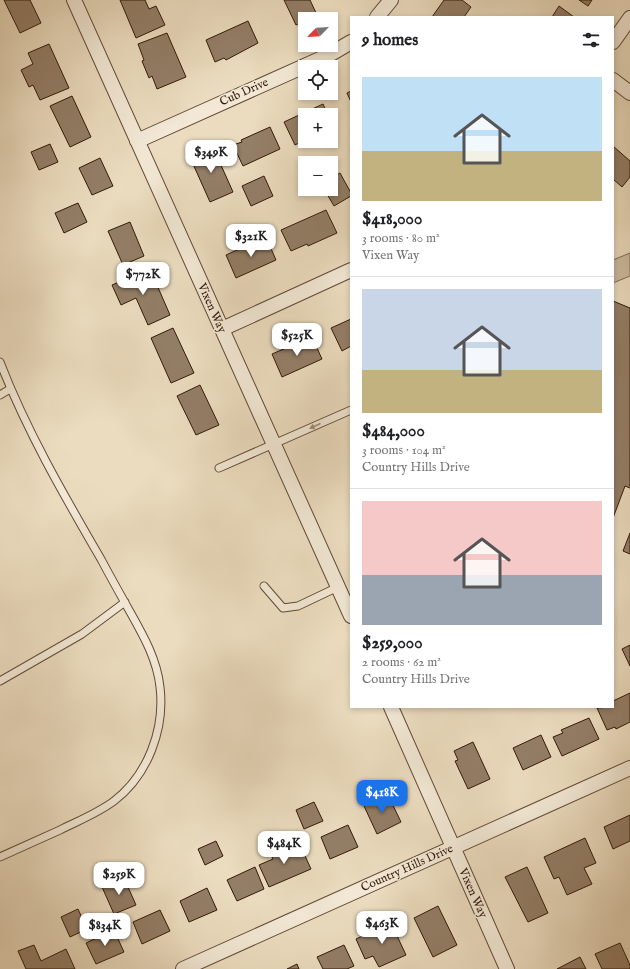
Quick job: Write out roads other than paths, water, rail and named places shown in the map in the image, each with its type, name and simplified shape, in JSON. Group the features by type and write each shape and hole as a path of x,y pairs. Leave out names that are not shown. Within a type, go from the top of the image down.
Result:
{"street":[{"name":"Vixen Way","path":"74,0 350,614"},
{"path":"614,41 630,18"},
{"name":"Cub Drive","path":"137,140 329,55 350,43"},
{"path":"614,81 630,93"},
{"path":"222,329 350,270"},
{"name":"Vixen Way","path":"391,708 507,969"},
{"name":"Country Hills Drive","path":"183,969 630,768"}],"lane":[{"path":"0,362 10,389 64,494 144,636 155,661 160,688 160,716 157,735 151,754 132,784 115,800 94,814 0,857"},
{"path":"0,395 10,389"},
{"path":"219,468 350,410"},
{"path":"264,586 283,608 298,606 338,587"},
{"path":"0,681 82,634 125,602"}]}
